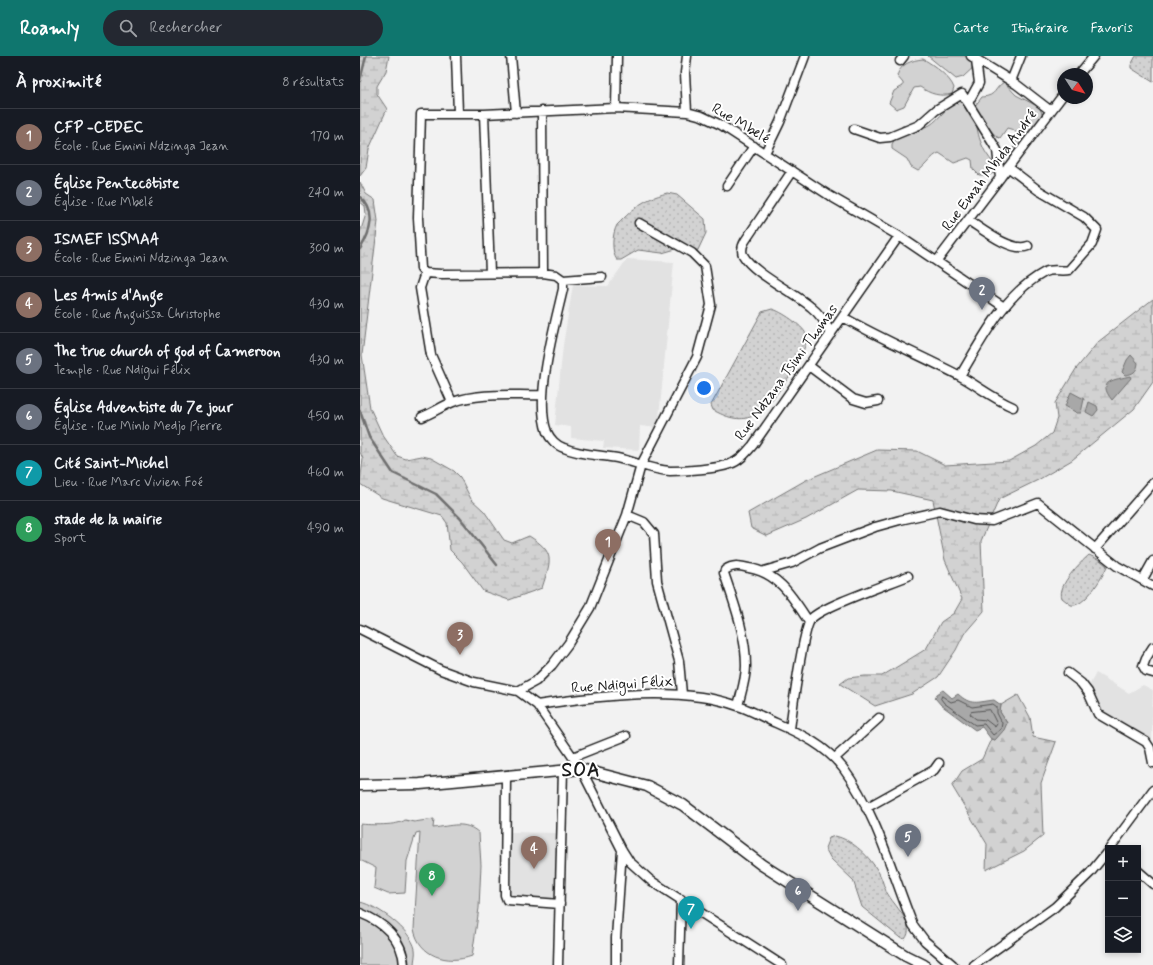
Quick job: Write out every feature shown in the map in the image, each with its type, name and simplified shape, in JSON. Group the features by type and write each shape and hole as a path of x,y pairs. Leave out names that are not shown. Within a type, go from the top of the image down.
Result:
{"street":[{"path":"456,56 458,113"},
{"path":"511,56 516,112"},
{"path":"616,108 617,56"},
{"path":"687,56 685,73 687,112"},
{"path":"765,153 780,122 805,56"},
{"path":"1011,81 1021,56"},
{"path":"1084,68 1094,56"},
{"path":"973,58 1011,81 1051,111"},
{"path":"968,104 979,83 973,58"},
{"path":"854,129 867,134 886,138 919,125 936,110 962,94 997,150 1000,178"},
{"name":"Rue Emah Mbida André","path":"937,261 1057,103"},
{"name":"Rue Mbelé","path":"425,272 421,268 420,263 418,218 421,114 484,114 616,108 687,112 711,119 842,204 899,236 1004,307"},
{"path":"542,111 543,273"},
{"path":"484,114 490,273"},
{"path":"727,186 754,146"},
{"path":"960,376 989,328 1004,307 1017,293 1046,272 1070,270 1092,244 1097,230 1084,217 1038,190 1008,167"},
{"path":"792,172 745,241 742,247 743,254 758,272 788,289 812,307 821,316 831,334"},
{"path":"968,220 1017,249 1028,246"},
{"path":"518,691 536,681 552,665 568,644 590,608 627,515 641,465 697,357 711,305 705,266 692,253 640,223"},
{"name":"Rue Ndzana Tsimi Thomas","path":"563,280 563,289 552,341 543,396 544,418 547,433 554,442 564,448 619,459 650,469 670,471 692,470 730,464 742,456 753,445 899,236"},
{"path":"452,402 431,355 420,288 425,272 543,273 556,275 563,280 602,277"},
{"path":"843,317 865,330 960,376 999,401 1013,407"},
{"path":"809,366 853,399 866,403 878,401"},
{"path":"422,417 437,411 452,402 491,396 543,396"},
{"path":"1095,549 1153,483"},
{"path":"738,706 746,667 741,625 724,573 725,570 736,565 764,571 787,565 820,548 875,527 940,511 974,520 992,520 1038,503 1117,566 1143,579 1153,586"},
{"path":"627,515 644,522 654,534 657,581 678,661 682,694"},
{"path":"1143,579 1153,561"},
{"path":"764,571 785,588 809,622"},
{"path":"790,729 795,689 809,622 816,613 908,576"},
{"path":"360,629 441,670 474,682 518,691 537,706 581,769 629,861 650,880 782,965"},
{"path":"1153,647 1143,666 1146,671 1153,673"},
{"path":"1068,673 1081,683 1088,692 1098,714 1146,742 1150,748 1153,763"},
{"name":"Rue Ndigui Félix","path":"537,706 622,696 682,694 738,706 790,729 815,743 835,758 860,794 874,825 913,925 925,941 953,965"},
{"path":"835,758 879,718"},
{"path":"573,757 626,736"},
{"path":"866,808 934,770 939,763"},
{"path":"360,785 420,784 581,769 647,786 683,805 762,865 906,956 924,965"},
{"path":"558,965 563,770"},
{"path":"506,776 506,900 560,904"},
{"path":"1113,845 1152,793"},
{"path":"616,965 616,938 622,850"},
{"path":"974,965 1055,907 1090,873 1105,855"},
{"path":"1141,874 1153,884"},
{"path":"679,965 681,899"},
{"path":"360,913 383,925 391,933 398,943 404,957 404,965"}],"shaded area":[{"path":"627,259 674,262 658,428 640,426 639,450 603,448 604,441 571,438 571,427 555,425 563,345 573,285 608,286"},
{"path":"1096,673 1129,693 1143,685 1153,690 1152,741 1100,713 1090,684"},
{"path":"510,832 558,833 557,898 511,897"}],"green space":[{"path":"360,56 389,56 386,71 377,86 377,94 387,109 369,149 366,168 360,176"},
{"path":"928,56 969,56 977,64 963,77 956,79"},
{"path":"1136,56 1153,56 1153,82 1131,68"},
{"path":"923,59 932,64 946,76 954,88 952,94 939,95 931,93 920,87 914,88 904,106 896,109 889,103 894,91 903,86 903,83 897,76 901,68 907,63"},
{"path":"1004,82 1016,95 1039,107 1042,113 1040,119 1019,148 1013,148 1019,137 1014,130 1007,128 1000,138 997,137 980,119 974,107 982,97 993,93"},
{"path":"958,100 970,110 973,115 983,148 998,172 988,175 979,175 973,169 972,160 968,158 954,163 939,153 933,156 918,171 911,167 907,159 892,149 892,144 902,126 924,127 930,125"},
{"path":"360,182 366,194 375,200 378,221 362,355 370,408 382,434 397,456 406,459 422,456 431,458 454,471 460,477 471,499 484,511 504,540 512,543 529,536 544,547 549,558 549,564 542,588 509,600 483,591 462,562 450,550 447,523 442,516 382,498 360,484 363,459 360,452 360,233 366,214 365,206 360,202"},
{"path":"667,193 677,195 705,219 706,233 698,250 691,253 676,249 662,253 638,250 621,260 617,260 615,257 613,243 617,225 629,213 645,201"},
{"path":"1153,299 1153,382 1134,409 1072,460 1038,480 999,499 981,541 984,611 964,634 956,650 938,677 912,694 875,706 840,684 848,678 882,676 926,649 941,622 954,613 962,599 945,560 933,500 892,491 858,490 806,519 767,536 751,528 748,513 806,480 877,450 917,451 945,465 1009,461 1036,446 1052,433 1057,418 1055,403 1076,369 1098,342"},
{"path":"772,309 791,319 801,327 806,334 806,342 796,366 778,392 760,412 753,416 738,419 723,415 713,410 711,405 762,312"},
{"path":"1089,555 1100,560 1107,566 1102,577 1087,597 1076,605 1071,605 1062,598 1061,593 1063,587 1070,575"},
{"path":"1018,695 1030,717 1033,737 1056,742 1041,783 1043,836 1024,851 986,870 987,844 952,786 962,771 982,759 991,739 995,740 1007,723 1000,712 1001,705"},
{"path":"434,819 433,828 463,825 474,829 479,833 481,865 479,908 472,956 463,959 444,959 436,956 428,952 417,938 414,929 420,832 416,833 407,861 405,893 388,894 374,888 376,868 360,860 360,824 384,825 405,820 414,822"},
{"path":"835,836 854,845 871,861 880,876 887,894 907,923 908,934 905,939 899,937 862,907 853,880 831,859 825,848 829,838"},
{"path":"360,902 376,908 393,920 407,934 415,949 414,965 360,965"}],"water":[{"path":"1131,355 1138,363 1137,369 1130,374 1125,375 1122,372"},
{"path":"1130,376 1131,378 1112,400 1106,388 1109,382"},
{"path":"1071,392 1084,399 1081,413 1077,413 1065,406"},
{"path":"1089,402 1097,406 1098,410 1093,416 1086,412"},
{"path":"943,690 952,698 958,694 971,702 994,700 1001,705 1000,712 1007,723 1004,730 995,740 991,739 982,727 975,730 941,705 935,698 937,694"}],"waterway":[{"path":"360,81 366,56"},
{"path":"360,197 369,209 370,215 367,236 360,249"},
{"path":"360,411 369,437 393,473 436,494 460,518 497,565"}],"place":[{"name":"Église Pentecôtiste","path":"982,310"},
{"name":"CFP -CEDEC","path":"608,562"},
{"name":"ISMEF ISSMAA","path":"460,655"},
{"name":"The true church of god of Cameroon","path":"908,857"},
{"name":"Les Amis d'Ange","path":"534,869"},
{"name":"stade de la mairie","path":"432,896"},
{"name":"Église Adventiste du 7e jour","path":"798,911"},
{"name":"Cité Saint-Michel","path":"691,929"}],"district":[{"name":"SOA","path":"581,769"}]}
